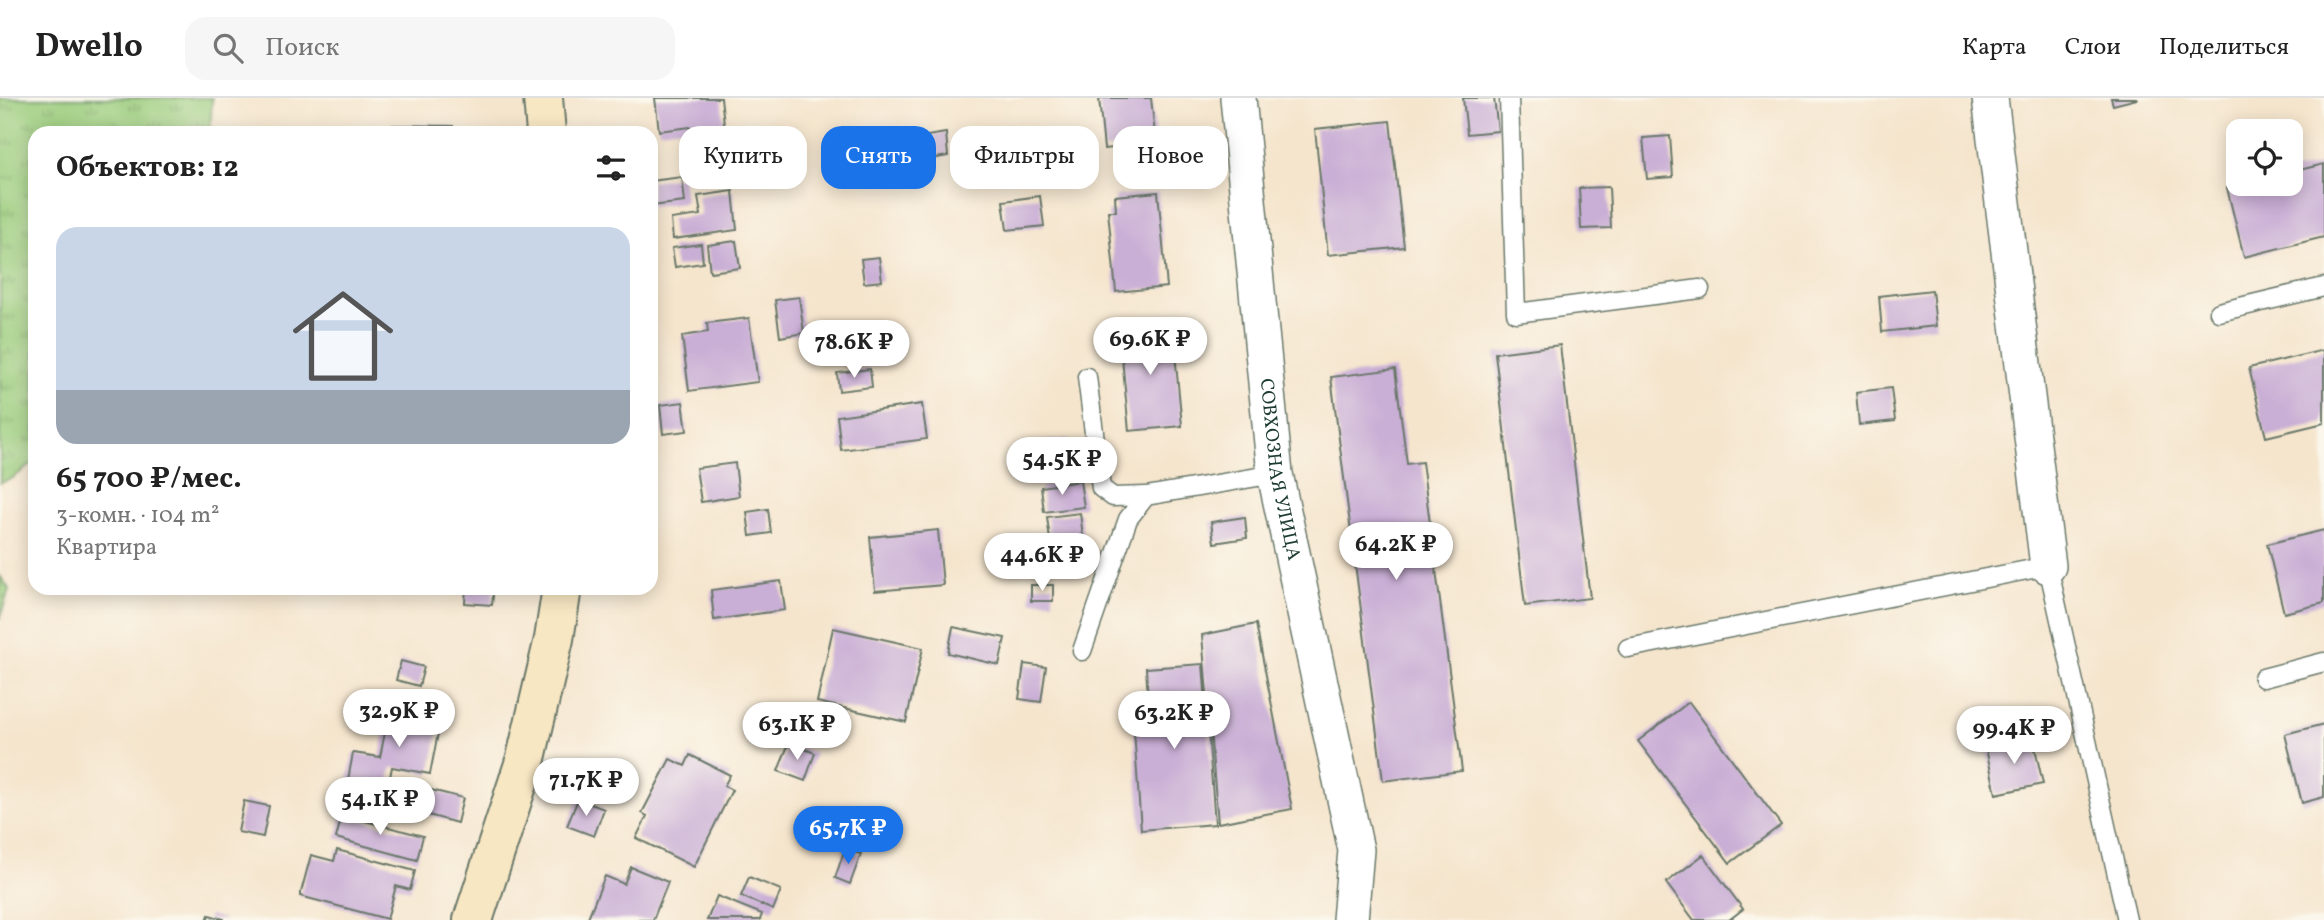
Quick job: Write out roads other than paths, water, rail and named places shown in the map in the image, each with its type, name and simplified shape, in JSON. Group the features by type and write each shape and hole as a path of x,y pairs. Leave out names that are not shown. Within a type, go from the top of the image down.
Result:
{"street":[{"path":"543,98 545,126"},
{"name":"СОВХОЗНАЯ УЛИЦА","path":"1238,98 1275,474 1356,850 1350,920"},
{"path":"1990,98 2048,566"},
{"path":"472,920 526,758 554,639 561,595"}],"lane":[{"path":"1509,98 1516,313 1700,289"},
{"path":"2219,312 2324,287"},
{"path":"1087,377 1101,488 1113,497 1146,496 1275,474"},
{"path":"1082,651 1128,519 1146,496"},
{"path":"1628,648 2048,566 2127,920"},
{"path":"2263,678 2324,662"}]}
